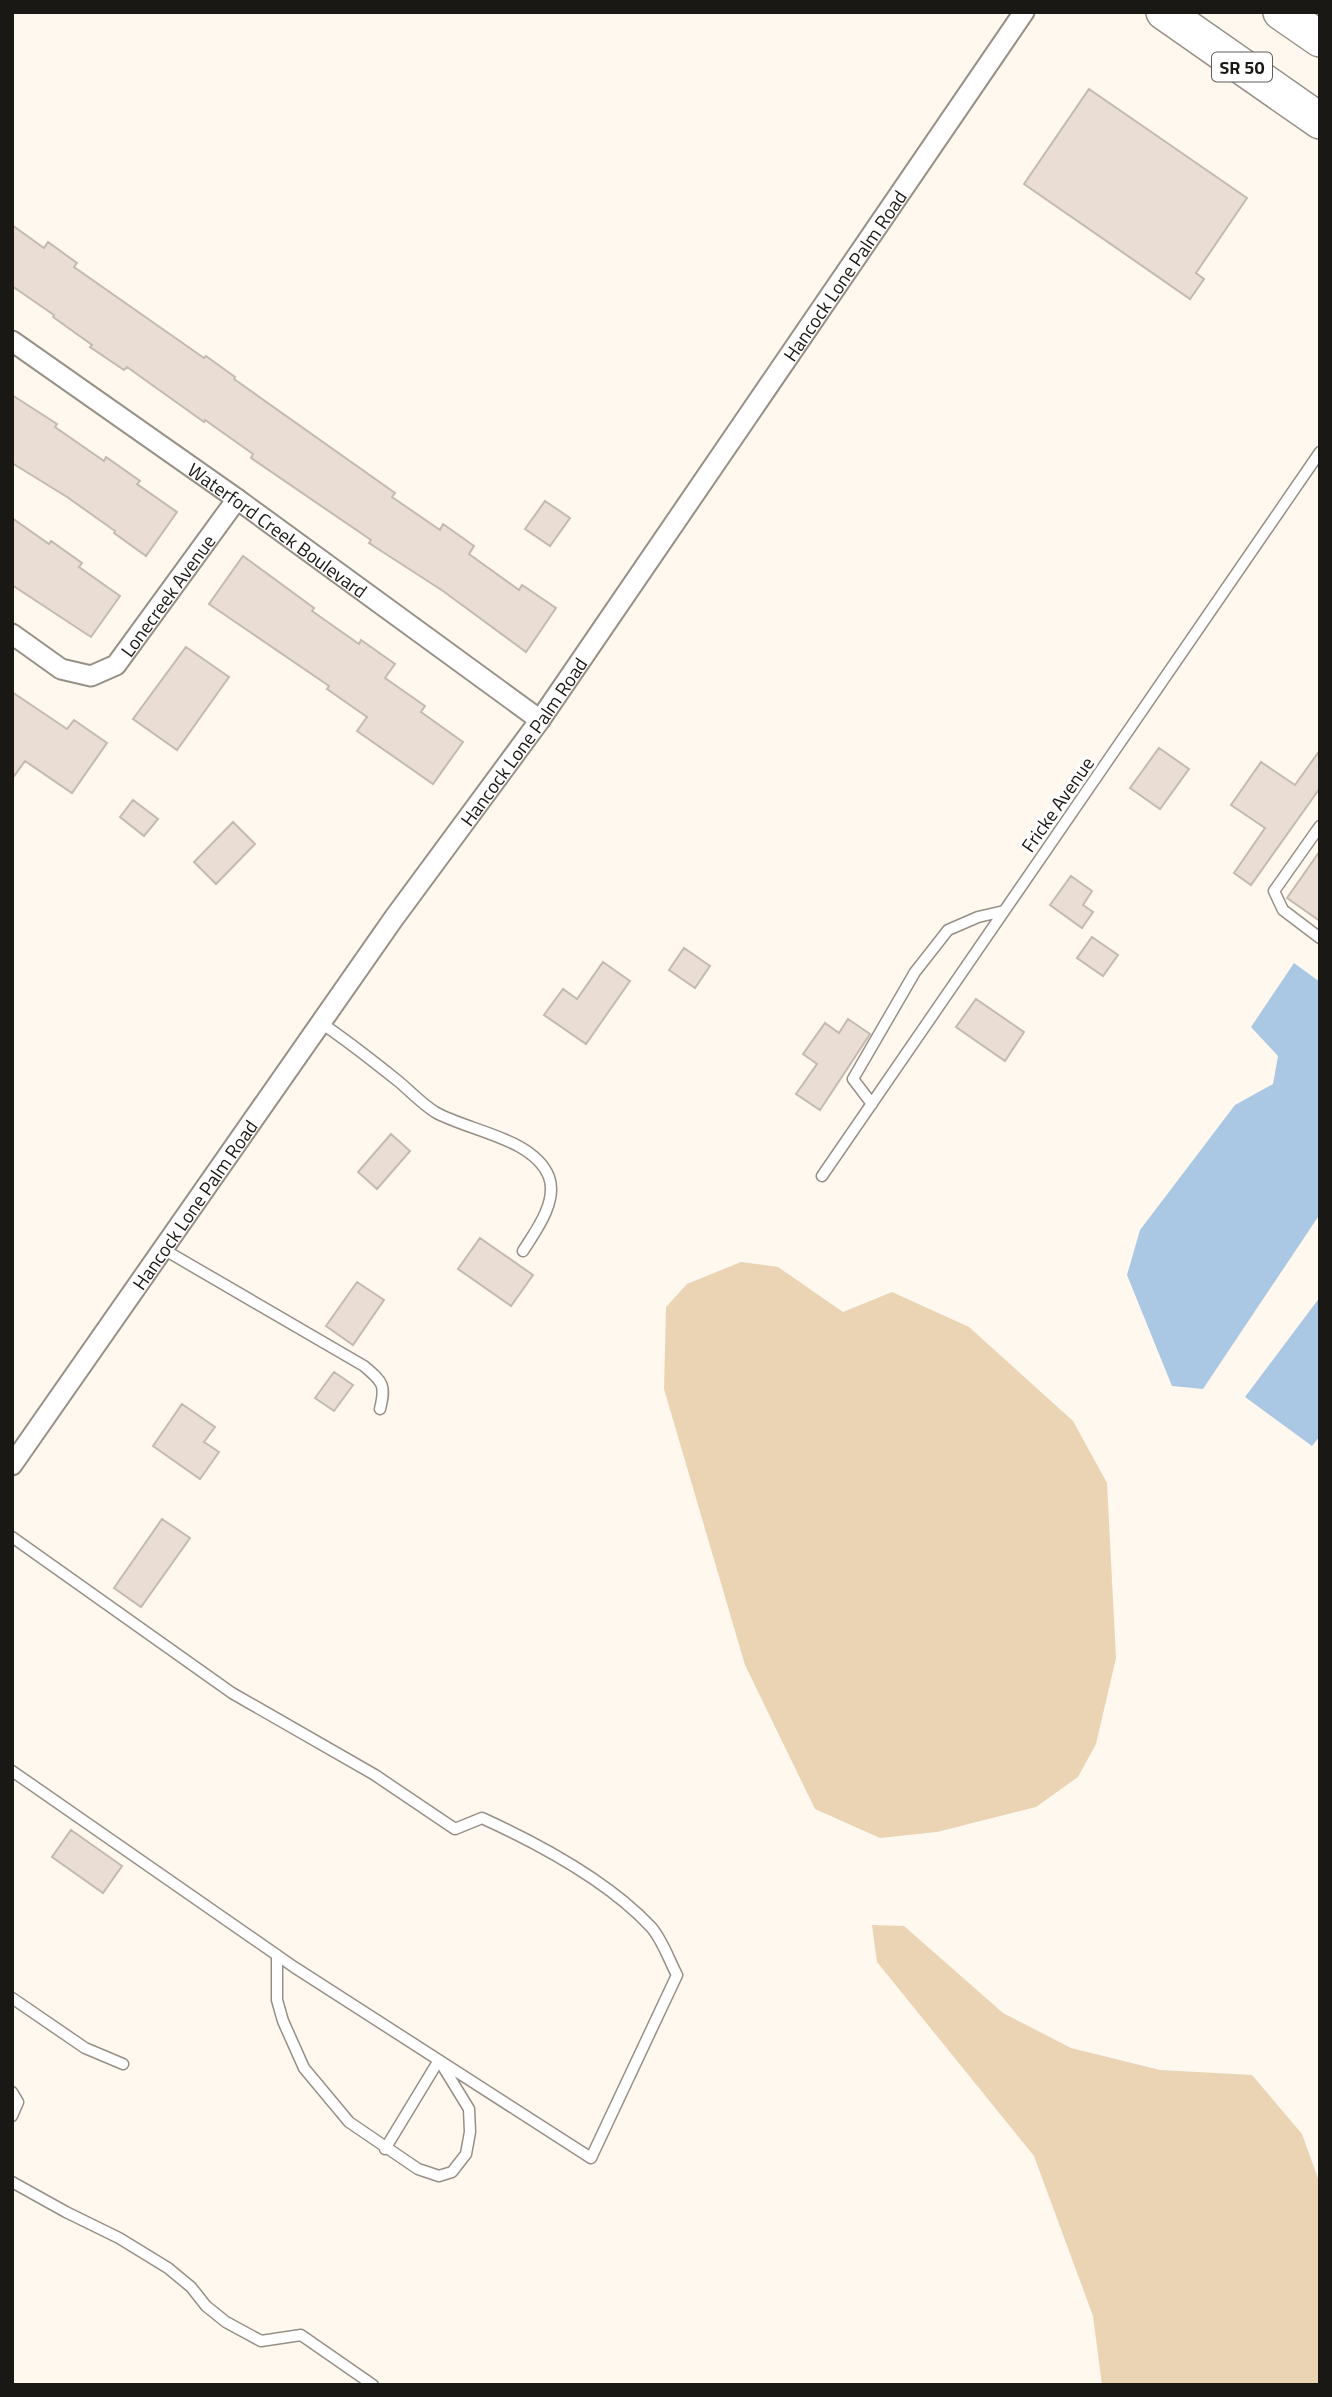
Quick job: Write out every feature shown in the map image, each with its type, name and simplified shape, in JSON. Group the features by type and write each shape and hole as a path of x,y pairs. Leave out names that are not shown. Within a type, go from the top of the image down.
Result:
{"highway":[{"name":"SR 50","path":"1164,12 1320,121"},
{"path":"1281,12 1320,39"}],"street":[{"name":"Hancock Lone Palm Road","path":"12,1465 394,918 540,720 1024,12"},
{"name":"Waterford Creek Boulevard","path":"12,341 237,499 540,720"},
{"name":"Lonecreek Avenue","path":"12,634 61,669 91,676 116,665 237,499"}],"lane":[{"name":"Fricke Avenue","path":"822,1176 1320,452"},
{"path":"1320,826 1274,891 1283,909 1320,937"},
{"path":"872,1104 853,1079 915,972 948,930 978,917 1004,911"},
{"path":"321,1023 355,1046 435,1112 501,1138 534,1156 550,1178 550,1199 542,1222 523,1251"},
{"path":"163,1249 364,1366 379,1378 384,1391 380,1409"},
{"path":"12,1537 232,1693 375,1775 455,1829 482,1818 528,1839 600,1884 653,1929 677,1975 591,2158 278,1955 12,1771"},
{"path":"278,1955 277,2000 283,2021 304,2068 349,2122 418,2169 439,2176 452,2172 466,2154 470,2132 469,2109 439,2060"},
{"path":"12,1998 85,2048 123,2064"},
{"path":"385,2149 439,2060"},
{"path":"12,2092 18,2102 12,2116"},
{"path":"12,2182 119,2238 168,2268 226,2322 261,2341 301,2335 373,2385"}],"shaded area":[{"path":"741,1262 778,1267 843,1312 892,1292 969,1327 1073,1421 1107,1483 1116,1658 1096,1744 1078,1777 1036,1807 937,1832 880,1838 815,1809 745,1665 664,1389 666,1307 687,1284"},
{"path":"872,1925 904,1926 1003,2013 1071,2048 1160,2070 1252,2075 1302,2134 1320,2184 1320,2385 1102,2385 1093,2316 1034,2156 877,1962"}],"water":[{"path":"1294,963 1320,982 1320,1214 1203,1389 1172,1386 1127,1275 1140,1230 1235,1105 1273,1084 1278,1056 1251,1027"},
{"path":"1320,1297 1320,1436 1312,1446 1245,1397"}],"building":[{"path":"1089,89 1247,198 1196,273 1204,279 1190,299 1024,184"},
{"path":"12,225 44,248 48,242 77,263 74,267 204,358 206,356 235,377 234,379 395,493 392,497 440,530 443,524 474,546 469,554 519,590 522,585 556,608 526,652 443,591 369,543 371,540 251,458 253,454 205,420 204,422 127,367 124,370 90,347 92,345 53,317 54,315 12,286"},
{"path":"12,395 57,424 55,427 104,461 106,457 140,481 137,484 177,512 146,556 67,497 12,463"},
{"path":"545,501 570,518 550,546 525,529"},
{"path":"12,518 82,563 79,567 120,596 91,637 12,585"},
{"path":"243,556 314,608 312,611 359,644 361,640 395,664 385,678 425,706 421,712 463,742 433,784 357,731 367,717 327,689 329,686 209,604"},
{"path":"186,647 229,677 177,750 133,719"},
{"path":"12,692 67,729 74,720 107,743 72,793 25,761 12,779"},
{"path":"1159,748 1189,769 1160,809 1130,788"},
{"path":"1320,750 1320,788 1251,885 1234,873 1265,828 1231,805 1261,762 1295,785"},
{"path":"133,800 158,819 144,836 120,817"},
{"path":"233,822 255,844 216,884 194,862"},
{"path":"1320,851 1320,921 1287,898"},
{"path":"1071,876 1092,891 1083,905 1093,912 1082,928 1050,905"},
{"path":"1092,937 1118,955 1103,976 1077,958"},
{"path":"684,948 710,966 695,988 669,970"},
{"path":"603,962 630,981 586,1044 544,1015 563,989 577,999"},
{"path":"976,999 1024,1032 1005,1061 956,1027"},
{"path":"848,1019 870,1034 820,1110 796,1094 817,1064 803,1054 825,1023 839,1033"},
{"path":"391,1134 410,1151 377,1189 358,1172"},
{"path":"480,1238 533,1275 511,1306 458,1269"},
{"path":"357,1282 384,1300 353,1345 326,1326"},
{"path":"334,1372 353,1385 334,1411 315,1398"},
{"path":"182,1404 215,1427 204,1442 219,1452 200,1479 153,1446"},
{"path":"162,1519 190,1538 141,1607 114,1588"},
{"path":"71,1830 122,1866 103,1893 52,1857"}]}
